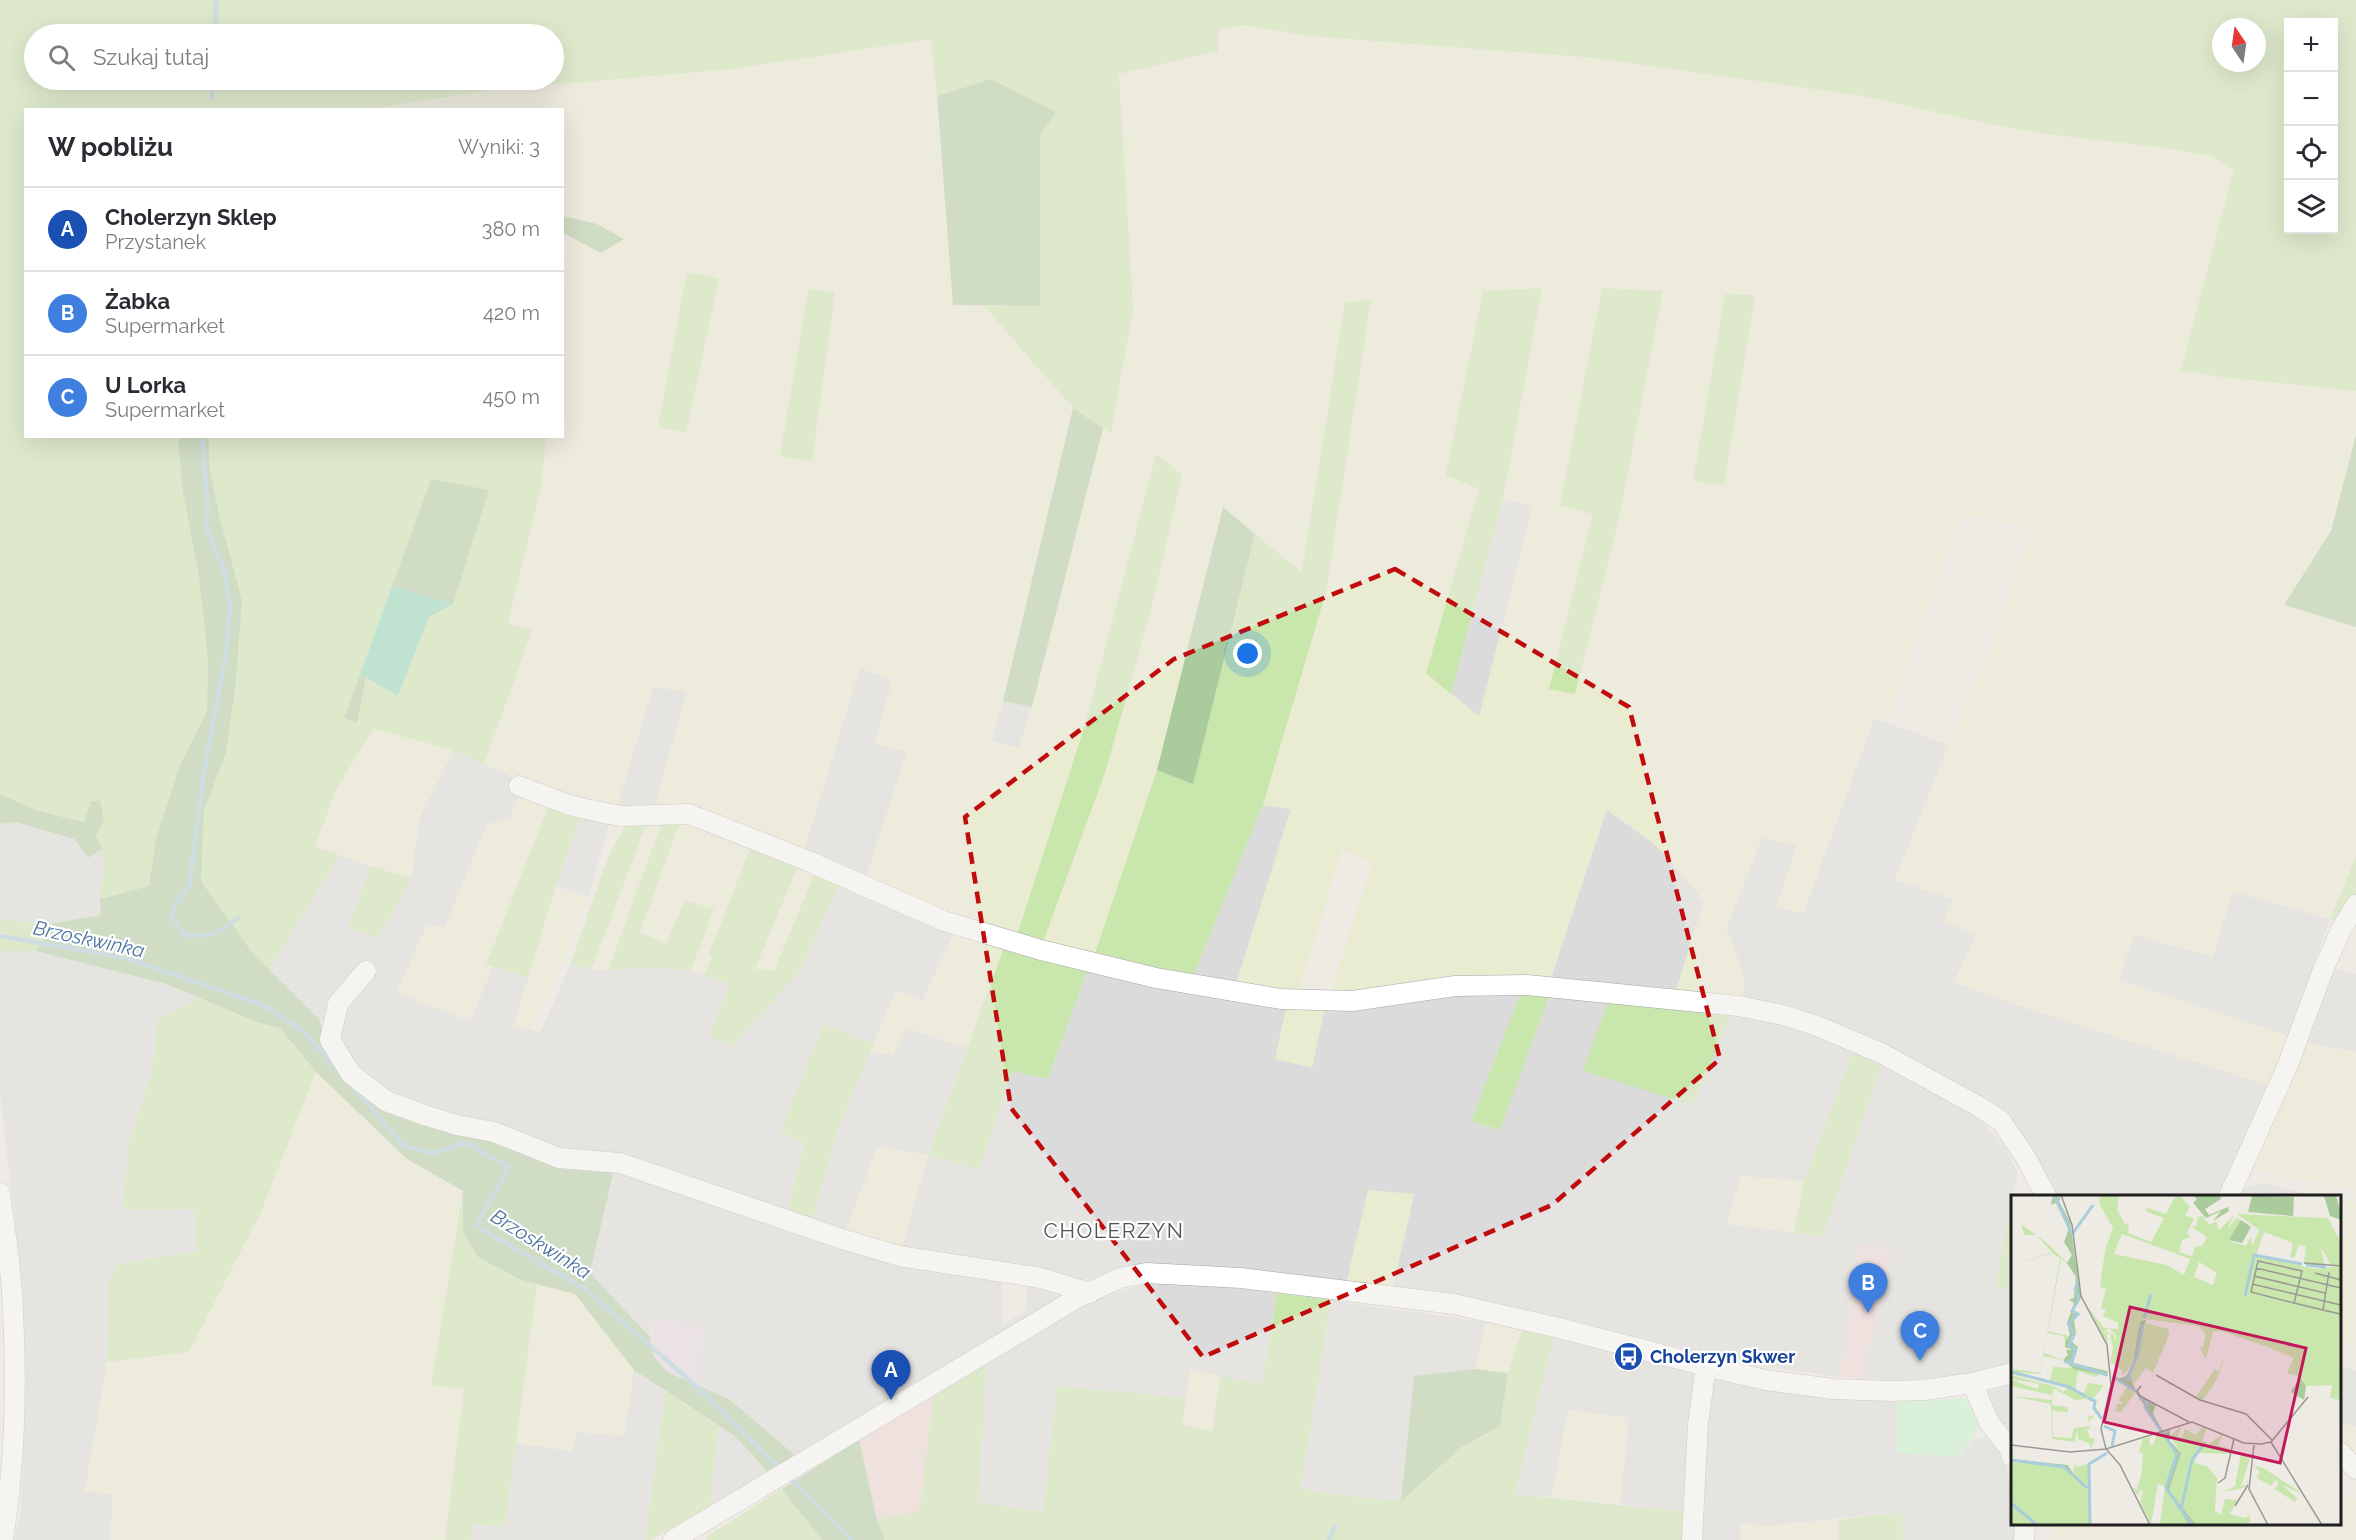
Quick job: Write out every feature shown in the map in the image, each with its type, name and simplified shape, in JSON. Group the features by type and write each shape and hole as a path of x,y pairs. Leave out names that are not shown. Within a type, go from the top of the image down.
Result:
{"street":[{"path":"519,786 569,804 616,815 689,814 798,857 944,921 1041,950 1177,982 1281,999 1352,1001 1455,986 1527,985 1739,1006 1784,1015 1881,1053 2001,1121 2026,1158 2045,1195"},
{"path":"2230,1195 2287,1067 2323,970 2342,928 2356,905"},
{"path":"366,971 338,1004 330,1040 351,1074 386,1101 457,1125 494,1132 559,1158 620,1163 839,1238 899,1256 1041,1278 1090,1293"},
{"path":"0,1193 13,1309 14,1381 11,1484 3,1540"},
{"path":"673,1540 1077,1298 1120,1278 1146,1273 1271,1281 1454,1304 1766,1380 1842,1389 1915,1390 1972,1383 2011,1373"},
{"path":"1692,1540 1698,1424 1706,1366"},
{"path":"1972,1383 1990,1424 2011,1450"},
{"path":"2341,1453 2356,1469"},
{"path":"2024,1540 2025,1525"}],"highlighted area":[{"path":"1395,569 1629,707 1720,1059 1552,1205 1203,1357 1011,1108 965,817 1174,659"}],"shaded area":[{"path":"1503,499 1532,506 1480,717 1451,694"},
{"path":"859,668 893,680 875,743 907,752 865,880 803,854"},
{"path":"653,687 688,691 654,808 617,808"},
{"path":"1003,701 1032,707 1019,748 992,741"},
{"path":"1874,718 1949,745 1895,880 1953,899 1944,922 1976,935 1954,982 2026,1008 2271,1086 2220,1195 2054,1195 1973,1097 1919,1061 1787,1010 1740,1002 1726,930 1762,836 1797,846 1776,907 1803,914"},
{"path":"454,750 524,782 510,817 487,825 444,929 470,1021 493,966 528,978 514,1025 540,1033 570,965 608,971 644,967 691,970 731,984 709,1034 732,1046 799,972 841,881 954,933 922,1001 896,991 873,1044 824,1024 781,1133 804,1141 787,1213 555,1149 395,1099 356,1071 320,1020 269,970 339,855 371,866 348,928 411,879 420,817"},
{"path":"1263,805 1291,809 1235,988 1192,979"},
{"path":"1606,809 1657,846 1705,901 1675,994 1551,978"},
{"path":"582,814 610,821 588,898 556,886"},
{"path":"16,822 74,839 88,858 99,852 104,861 100,899 101,915 54,923 0,920 0,824"},
{"path":"2232,891 2330,919 2289,1036 2119,980 2134,935"},
{"path":"0,951 36,951 166,984 199,998 157,1019 153,1067 129,1144 194,1209 197,1251 119,1264 109,1279 107,1362 85,1491 113,1494 110,1540 15,1540 21,1510 26,1381 23,1292 0,1093"},
{"path":"2330,967 2356,974 2356,1052 2308,1043"},
{"path":"1088,969 1287,1005 1312,1067 1325,1006 1522,989 1471,1121 1499,1130 1551,991 1610,997 1693,1105 1731,1015 1776,1022 1856,1049 1804,1181 1741,1176 1727,1224 1823,1235 1883,1062 1969,1105 2006,1149 2018,1173 2014,1195 2011,1195 2011,1208 1995,1287 2011,1288 2011,1363 1978,1373 1898,1381 1862,1379 1892,1253 1860,1242 1840,1377 1752,1365 1550,1315 1444,1292 1393,1286 1414,1195 1346,1284 1164,1265 1136,1265 1095,1278 1073,1281 848,1236 812,1222 836,1135 870,1051 893,1056 907,1028 967,1048 928,1155 1012,1070 1048,1079"},
{"path":"614,1170 1002,1280 1002,1325 1026,1311 1027,1282 1055,1286 1061,1297 796,1456 729,1399 695,1385 704,1328 651,1318 651,1338 590,1273"},
{"path":"2263,1183 2306,1193 2305,1195 2238,1195 2243,1188"},
{"path":"1860,1242 1892,1253 1862,1379 1840,1377"},
{"path":"1190,1283 1277,1293 1262,1384 1043,1513 978,1504 987,1362 1090,1301 1140,1285"},
{"path":"1331,1300 1486,1322 1475,1369 1414,1376 1401,1501 1301,1489"},
{"path":"651,1318 704,1328 695,1385 667,1372 653,1355"},
{"path":"1554,1337 1695,1373 1697,1377 1685,1512 1620,1504 1629,1418 1568,1410 1552,1497 1515,1494"},
{"path":"2341,1366 2356,1371 2356,1427 2341,1423"},
{"path":"634,1370 665,1391 645,1540 471,1540 473,1524 505,1527 516,1443 572,1451 576,1432 624,1436"},
{"path":"1710,1378 1801,1393 1897,1402 1897,1453 1960,1457 1973,1438 1994,1440 2005,1458 2011,1490 2011,1525 2015,1525 2014,1540 1903,1540 1902,1512 1767,1526 1741,1523 1740,1540 1696,1540"},
{"path":"2011,1385 2011,1442 1994,1422 1986,1391"},
{"path":"933,1397 920,1510 877,1520 859,1440"},
{"path":"719,1426 736,1437 768,1472 710,1506"}],"green space":[{"path":"0,0 2356,0 2356,391 2221,377 2181,370 2234,169 2211,156 2166,148 2046,134 1862,96 1595,58 1309,36 1245,25 1218,29 1218,51 1119,74 1133,309 1111,433 1073,408 984,306 1040,306 1040,135 991,79 937,96 931,39 733,69 564,84 564,24 24,24 24,90 494,90 376,108 24,108 24,438 178,438 182,487 199,577 208,660 207,711 180,765 156,839 149,887 100,899 104,861 99,852 102,849 96,836 84,822 38,811 0,794"},
{"path":"1245,25 1309,36 1595,58 1862,96 2046,134 2166,148 2211,156 2234,169 2182,370 2221,377 2356,391 2356,435 2331,531 2284,605 2356,627 2356,857 2330,919 2233,891 2213,957 2134,935 2119,980 2289,1036 2271,1086 2026,1008 1954,982 1976,935 1943,922 1953,899 1895,880 1967,698 1982,670 2032,529 1962,515 1887,723 1874,719 1803,914 1776,907 1797,846 1762,837 1726,930 1731,938 1746,984 1740,1002 1675,994 1704,901 1657,846 1607,809 1551,978 1329,997 1373,862 1342,850 1297,997 1235,988 1291,809 1263,805 1326,592 1371,300 1345,303 1302,572 1222,507 1157,770 1093,959 1043,942 1105,773 1152,606 1182,475 1156,454 1085,725 1017,935 938,912 865,880 907,752 875,744 892,680 860,668 803,854 654,808 687,691 653,687 617,808 558,796 484,764 532,631 508,623 541,487 546,438 564,438 564,286 571,238 601,253 597,224 564,216 564,108 382,108 483,91 564,90 564,84 733,69 932,39 953,305 984,306 1073,408 992,741 1018,748 1032,707 1103,428 1111,433 1133,309 1119,74 1217,51 1218,29","holes":["1541,288 1503,499 1532,506 1479,717 1426,672 1479,488","1602,288 1663,291 1619,518 1575,694 1549,689 1594,513 1560,506","1724,294 1755,295 1724,486 1693,481"]},
{"path":"991,79 1056,112 1040,135 1040,306 953,305 937,96"},
{"path":"564,216 597,224 624,239 601,253 564,234"},
{"path":"687,272 719,278 686,433 658,427"},
{"path":"1542,288 1503,499 1451,694 1426,673 1479,489 1446,475 1483,291"},
{"path":"1602,288 1663,291 1619,518 1575,694 1549,689 1593,514 1560,506"},
{"path":"808,289 835,292 812,462 780,456"},
{"path":"1725,294 1755,295 1724,486 1693,481"},
{"path":"1371,300 1326,592 1263,805 1192,979 1093,959 1157,770 1193,783 1255,534 1302,572 1345,302"},
{"path":"1073,408 1103,428 1032,707 1003,701"},
{"path":"2356,435 2356,627 2284,605 2331,531"},
{"path":"178,438 209,438 209,465 220,518 242,601 235,690 226,753 204,811 201,881 254,955 320,1020 325,1041 350,1079 552,1166 614,1170 590,1273 651,1338 653,1355 667,1372 729,1399 796,1456 768,1472 736,1437 634,1370 575,1294 521,1280 478,1257 463,1231 463,1191 407,1159 316,1072 280,1028 259,1023 166,984 36,951 54,923 101,915 100,899 149,886 156,839 180,765 207,711 208,660 199,577 182,487"},
{"path":"209,438 546,438 541,487 508,623 532,631 484,764 454,750 374,729 336,789 315,847 339,855 269,970 254,955 201,881 204,811 226,753 235,690 220,518 209,465","holes":["431,479 429,617 398,695 366,677 357,723 344,718"]},
{"path":"1156,454 1182,475 1152,606 1105,773 1043,942 1017,935 1085,725"},
{"path":"431,479 489,490 453,604 392,586"},
{"path":"1223,507 1255,534 1193,784 1157,770"},
{"path":"392,586 453,604 429,617 398,696 360,674"},
{"path":"360,674 366,677 357,723 344,718"},
{"path":"374,728 454,750 420,817 411,879 315,847 336,789"},
{"path":"0,794 38,811 84,822 91,801 100,801 104,821 96,836 102,849 88,858 74,839 16,822 0,824"},
{"path":"520,794 549,806 486,963 493,966 470,1021 396,993 427,924 444,928 487,825 510,817"},
{"path":"549,806 582,814 556,886 528,978 486,964"},
{"path":"663,819 608,971 592,968 648,820"},
{"path":"663,819 681,819 640,932 666,944 685,900 714,909 691,970 644,967 608,971"},
{"path":"681,819 752,844 708,956 712,958 703,976 691,970 713,909 685,900 667,944 640,932"},
{"path":"628,820 648,820 592,968 570,965 608,857"},
{"path":"752,844 799,863 755,969 774,971 816,870 841,881 799,972 732,1047 709,1035 730,984 703,976 712,958 708,956"},
{"path":"2356,857 2356,899 2342,924 2330,919"},
{"path":"799,863 816,870 774,971 754,969"},
{"path":"371,866 411,879 378,938 348,928"},
{"path":"556,886 588,898 562,965 531,1029 514,1025"},
{"path":"0,920 54,923 36,951 0,951"},
{"path":"954,933 1005,945 967,1048 907,1028 893,1056 870,1051 896,991 923,1001"},
{"path":"1005,945 1088,969 1048,1079 1012,1071 980,1169 928,1155"},
{"path":"1522,989 1551,991 1500,1130 1471,1121"},
{"path":"1610,997 1725,1010 1731,1015 1693,1105 1583,1071"},
{"path":"199,998 259,1023 280,1028 316,1072 261,1212 189,1352 107,1362 109,1279 119,1264 197,1251 194,1209 122,1210 129,1144 153,1067 157,1019"},
{"path":"1287,1005 1325,1006 1312,1068 1275,1059"},
{"path":"824,1024 873,1044 836,1135 812,1222 787,1213 804,1142 780,1132"},
{"path":"2308,1043 2356,1052 2356,1191 2252,1169"},
{"path":"1856,1049 1883,1062 1823,1236 1794,1233 1804,1181 1852,1054"},
{"path":"316,1072 407,1159 463,1191 431,1385 464,1389 445,1540 110,1540 113,1495 85,1491 107,1362 189,1352 261,1212"},
{"path":"878,1146 928,1155 902,1249 848,1236 846,1228"},
{"path":"1741,1176 1804,1181 1794,1233 1727,1224"},
{"path":"1368,1190 1414,1194 1393,1286 1346,1284"},
{"path":"463,1191 463,1231 521,1280 537,1284 505,1527 473,1524 471,1540 445,1540 464,1389 431,1385"},
{"path":"2341,1200 2356,1203 2356,1344 2341,1340"},
{"path":"2011,1204 2011,1288 1995,1287"},
{"path":"537,1284 575,1294 634,1370 624,1436 576,1432 572,1451 516,1443"},
{"path":"1277,1293 1331,1300 1301,1489 1363,1498 1401,1500 1462,1447 1500,1426 1508,1373 1522,1330 1554,1337 1515,1494 1685,1512 1686,1540 885,1540 877,1520 920,1510 933,1397 987,1362 978,1503 1043,1512 1057,1386 1186,1398 1182,1425 1212,1431 1221,1376 1262,1384"},
{"path":"1486,1322 1522,1330 1508,1373 1475,1369"},
{"path":"1475,1369 1508,1373 1500,1426 1462,1447 1401,1501 1414,1376"},
{"path":"1190,1370 1221,1376 1212,1431 1182,1425"},
{"path":"665,1391 719,1426 710,1506 651,1540 645,1540"},
{"path":"1965,1398 1981,1423 1960,1457 1897,1453 1897,1402"},
{"path":"1568,1410 1629,1418 1620,1504 1552,1497"},
{"path":"2341,1423 2356,1427 2356,1458 2341,1441"},
{"path":"859,1440 877,1520 885,1540 822,1540 782,1489"},
{"path":"782,1489 822,1540 707,1540 707,1536"},
{"path":"2341,1495 2356,1499 2356,1540 2051,1540 2053,1525 2341,1525"},
{"path":"1902,1512 1903,1540 1839,1540 1838,1520"},
{"path":"1838,1520 1839,1540 1740,1540 1741,1523 1767,1526"}],"waterway":[{"path":"215,24 216,0"},
{"path":"212,90 212,97"},
{"path":"202,438 208,510 206,528 224,569 230,608 226,654 204,772 189,887 175,904 172,916 184,935 194,936 213,934 238,918"},
{"name":"Brzoskwinka","path":"0,936 125,958 263,1005 305,1033 339,1072"},
{"name":"Brzoskwinka","path":"349,1083 405,1147 435,1153 465,1143 509,1167 476,1226 585,1289 695,1385 781,1470"},
{"name":"Brzoskwinka","path":"789,1477 852,1540"},
{"path":"1329,1540 1335,1526"}],"place":[{"name":"Żabka","path":"1868,1313"},
{"name":"Cholerzyn Skwer","path":"1629,1357"},
{"name":"U Lorka","path":"1920,1361"},
{"name":"Cholerzyn Sklep","path":"891,1400"}],"district":[{"name":"CHOLERZYN","path":"1114,1231"}]}
